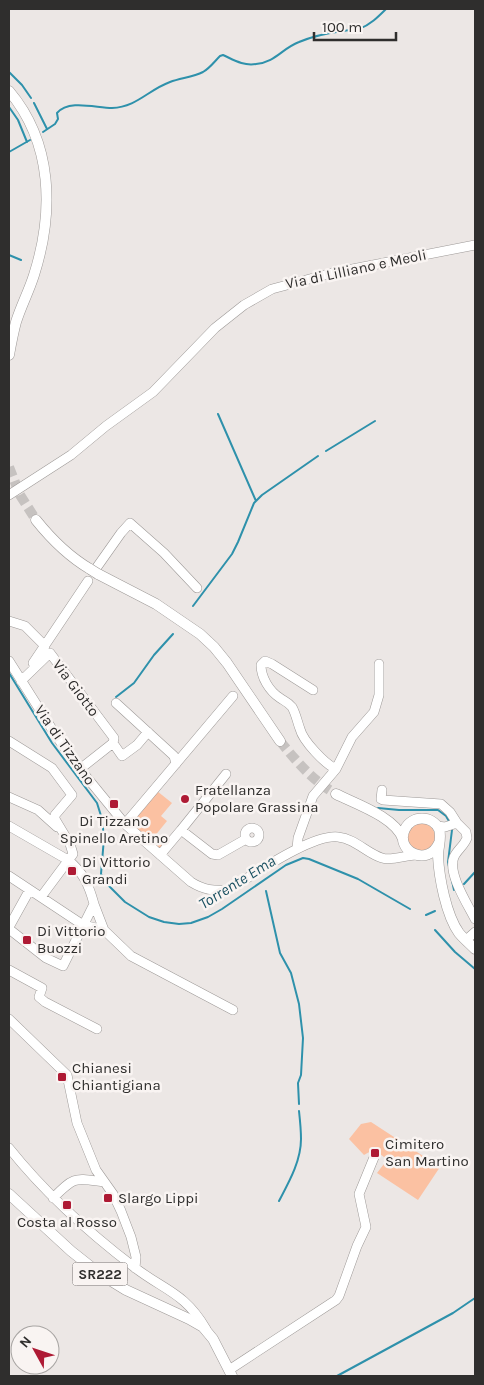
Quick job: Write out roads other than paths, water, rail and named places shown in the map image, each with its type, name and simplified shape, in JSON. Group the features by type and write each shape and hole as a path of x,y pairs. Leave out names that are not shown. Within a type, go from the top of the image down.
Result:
{"main road":[{"path":"9,91 30,121 40,146 47,195 42,238 34,275 16,323 9,355"},
{"path":"36,520 52,540 71,558 156,604 200,634 227,662 280,741"},
{"path":"336,794 376,814 393,825 410,851 433,867 459,932 475,949"},
{"path":"376,814 400,820 425,819 431,821 439,835 439,864 442,886"},
{"path":"403,840 406,827 413,820"},
{"name":"Via di Tizzano","path":"418,855 431,853 436,849 439,835"},
{"name":"SR222","path":"9,1194 71,1251 100,1274 126,1290 195,1322 207,1331 230,1373"}],"street":[{"name":"Via di Lilliano e Meoli","path":"9,494 71,455 106,426 153,392 215,328 244,305 272,289 332,272 475,245"},
{"path":"95,570 130,522 164,553 197,588"},
{"path":"23,678 88,581"},
{"path":"9,621 25,626 45,646"},
{"name":"Via Giotto","path":"23,678 50,653 114,738 113,744 122,756 137,745 148,732"},
{"name":"Via di Tizzano","path":"9,661 23,678 52,730 80,769 125,824 191,882 208,890 228,890 297,849 318,840 335,837 347,838 381,858 418,855"},
{"path":"313,690 272,664 265,661 261,665 261,673 269,687 279,697 289,703 293,709 300,731 325,763 336,769"},
{"path":"297,849 298,838 313,796 336,769 352,737 374,712 379,695 379,664"},
{"path":"125,824 177,759 233,696"},
{"path":"116,703 177,759"},
{"path":"9,741 52,768 72,794 55,815 55,819 65,834 73,854 41,897"},
{"path":"80,769 113,744"},
{"path":"160,855 226,774"},
{"path":"382,790 381,798 383,800 440,804 450,812 453,825 466,832 467,838 453,859 454,874 475,919"},
{"path":"9,797 38,810 65,834"},
{"name":"Via di Tizzano","path":"439,835 453,825"},
{"path":"9,826 76,866 85,878 104,930 131,956 233,1010"},
{"path":"181,830 212,854 218,855 246,839"},
{"path":"390,858 401,852 403,840"},
{"path":"9,876 83,925 104,930"},
{"path":"29,891 9,928 46,958 63,966 94,904"},
{"path":"466,940 475,932"},
{"path":"9,970 42,988 38,997 97,1029"},
{"path":"9,1019 67,1075 77,1123 96,1170 113,1194 131,1237 136,1257 135,1268"},
{"path":"9,1148 53,1198 135,1268 185,1301 207,1331"},
{"path":"230,1373 336,1300 339,1296 357,1246 366,1228 359,1194 375,1155"},
{"path":"53,1198 67,1184 77,1178 104,1182"}],"waterway":[{"path":"43,132 55,124 58,119 57,113 68,106 83,105 112,108 129,105 162,85 203,72 220,56 223,55 247,64 263,63 293,45 315,36 359,29 374,20 386,9"},
{"path":"9,72 22,85 31,98"},
{"path":"34,103 47,129"},
{"path":"9,107 18,120 27,142"},
{"path":"9,152 30,140"},
{"path":"9,255 21,260"},
{"path":"218,414 256,501"},
{"path":"326,451 375,421"},
{"path":"193,606 232,554 254,503 262,495 318,456"},
{"path":"116,697 134,683 154,655 173,634"},
{"name":"Torrente Ema","path":"9,673 52,743 97,803 102,819 104,838 101,874 104,881 125,902 149,917 179,924 191,923 208,917 286,865 303,858 358,879 410,909"},
{"path":"378,808 438,810 446,816 450,823"},
{"path":"452,830 448,862 454,890"},
{"path":"464,884 475,872"},
{"path":"266,891 280,953 291,973 299,1004 303,1038 301,1075 298,1083 299,1104"},
{"path":"426,915 435,911"},
{"name":"Torrente Ema","path":"435,930 455,952 475,969"},
{"path":"279,1201 294,1171 299,1155 301,1139 299,1111"},
{"path":"337,1376 453,1313 475,1298"}],"tunnel":[{"path":"9,467 20,495 36,520"},
{"path":"280,741 312,777 336,794"}],"place":[{"name":"Fratellanza Popolare Grassina","path":"185,799"},
{"name":"Di Tizzano Spinello Aretino","path":"114,804"},
{"name":"Di Vittorio Grandi","path":"72,871"},
{"name":"Di Vittorio Buozzi","path":"27,940"},
{"name":"Chianesi Chiantigiana","path":"62,1077"},
{"name":"Cimitero San Martino","path":"375,1153"},
{"name":"Slargo Lippi","path":"108,1198"},
{"name":"Costa al Rosso","path":"67,1205"}]}
